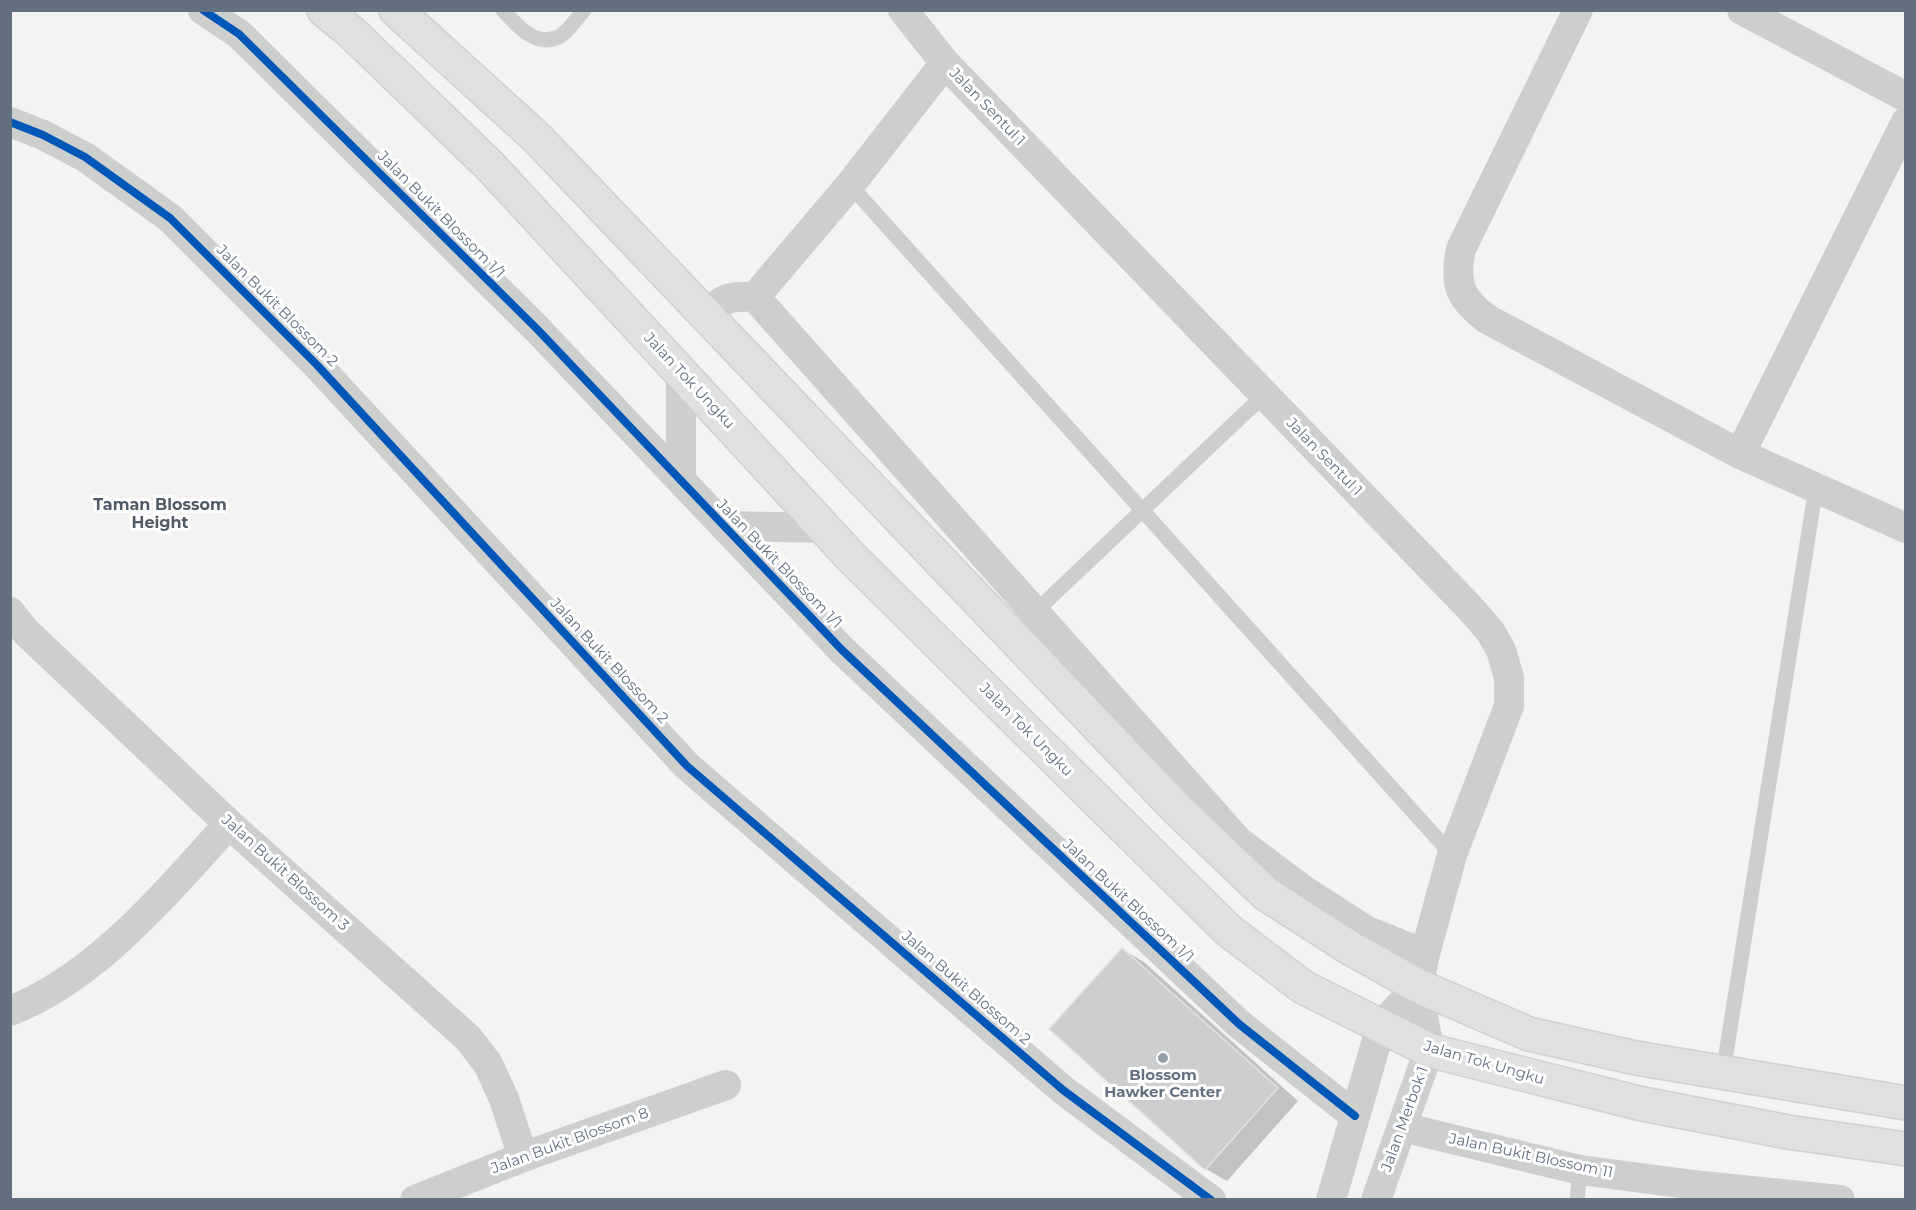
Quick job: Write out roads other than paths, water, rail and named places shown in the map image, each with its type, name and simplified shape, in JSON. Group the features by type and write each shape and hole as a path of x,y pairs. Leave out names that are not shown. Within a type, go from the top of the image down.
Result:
{"main road":[{"name":"Jalan Tok Ungku","path":"324,10 351,32 490,166 851,557 1228,930 1303,987 1429,1050 1638,1103 1788,1132 1905,1149"},
{"path":"396,10 537,138 1177,809 1266,894 1350,948 1418,986 1529,1034 1636,1058 1905,1103"}],"street":[{"name":"Jalan Bukit Blossom 1/1","path":"203,10 239,34 537,329 842,650 1239,1024 1355,1116"},
{"name":"Jalan Sentul 1","path":"903,10 945,63 1470,608 1490,631 1501,650 1509,678 1509,706 1452,855 1418,986"},
{"path":"1578,10 1461,249 1457,269 1459,289 1471,307 1487,319 1740,454 1905,528"},
{"path":"1742,10 1905,97"},
{"path":"755,297 850,185 945,63"},
{"name":"Jalan Bukit Blossom 2","path":"10,122 43,135 85,157 170,218 317,365 687,766 1063,1090 1211,1200"},
{"path":"1740,454 1905,122"},
{"path":"706,316 716,304 727,298 755,297 1238,841 1302,889 1367,932 1425,954"},
{"path":"681,372 681,480"},
{"path":"724,526 825,528"},
{"name":"Jalan Bukit Blossom 3","path":"16,632 468,1038 488,1064 504,1100 523,1157"},
{"path":"10,1011 29,1004 81,971 146,914 229,824"},
{"path":"1331,1200 1381,1026 1418,986"},
{"name":"Jalan Merbok 1","path":"1376,1200 1429,1050 1418,986"},
{"name":"Jalan Bukit Blossom 8","path":"415,1200 523,1157 726,1085"},
{"name":"Jalan Bukit Blossom 11","path":"1402,1127 1580,1170 1702,1186 1840,1200"}],"lane":[{"path":"503,10 522,29 539,40 549,40 563,34 584,10"},
{"path":"850,185 1452,855"},
{"path":"1035,612 1264,395"},
{"path":"1724,1073 1816,487"},
{"path":"1577,1200 1580,1170"}],"place":[{"name":"Blossom Hawker Center","path":"1163,1058"}],"district":[{"name":"Taman Blossom Height","path":"160,514"}]}
